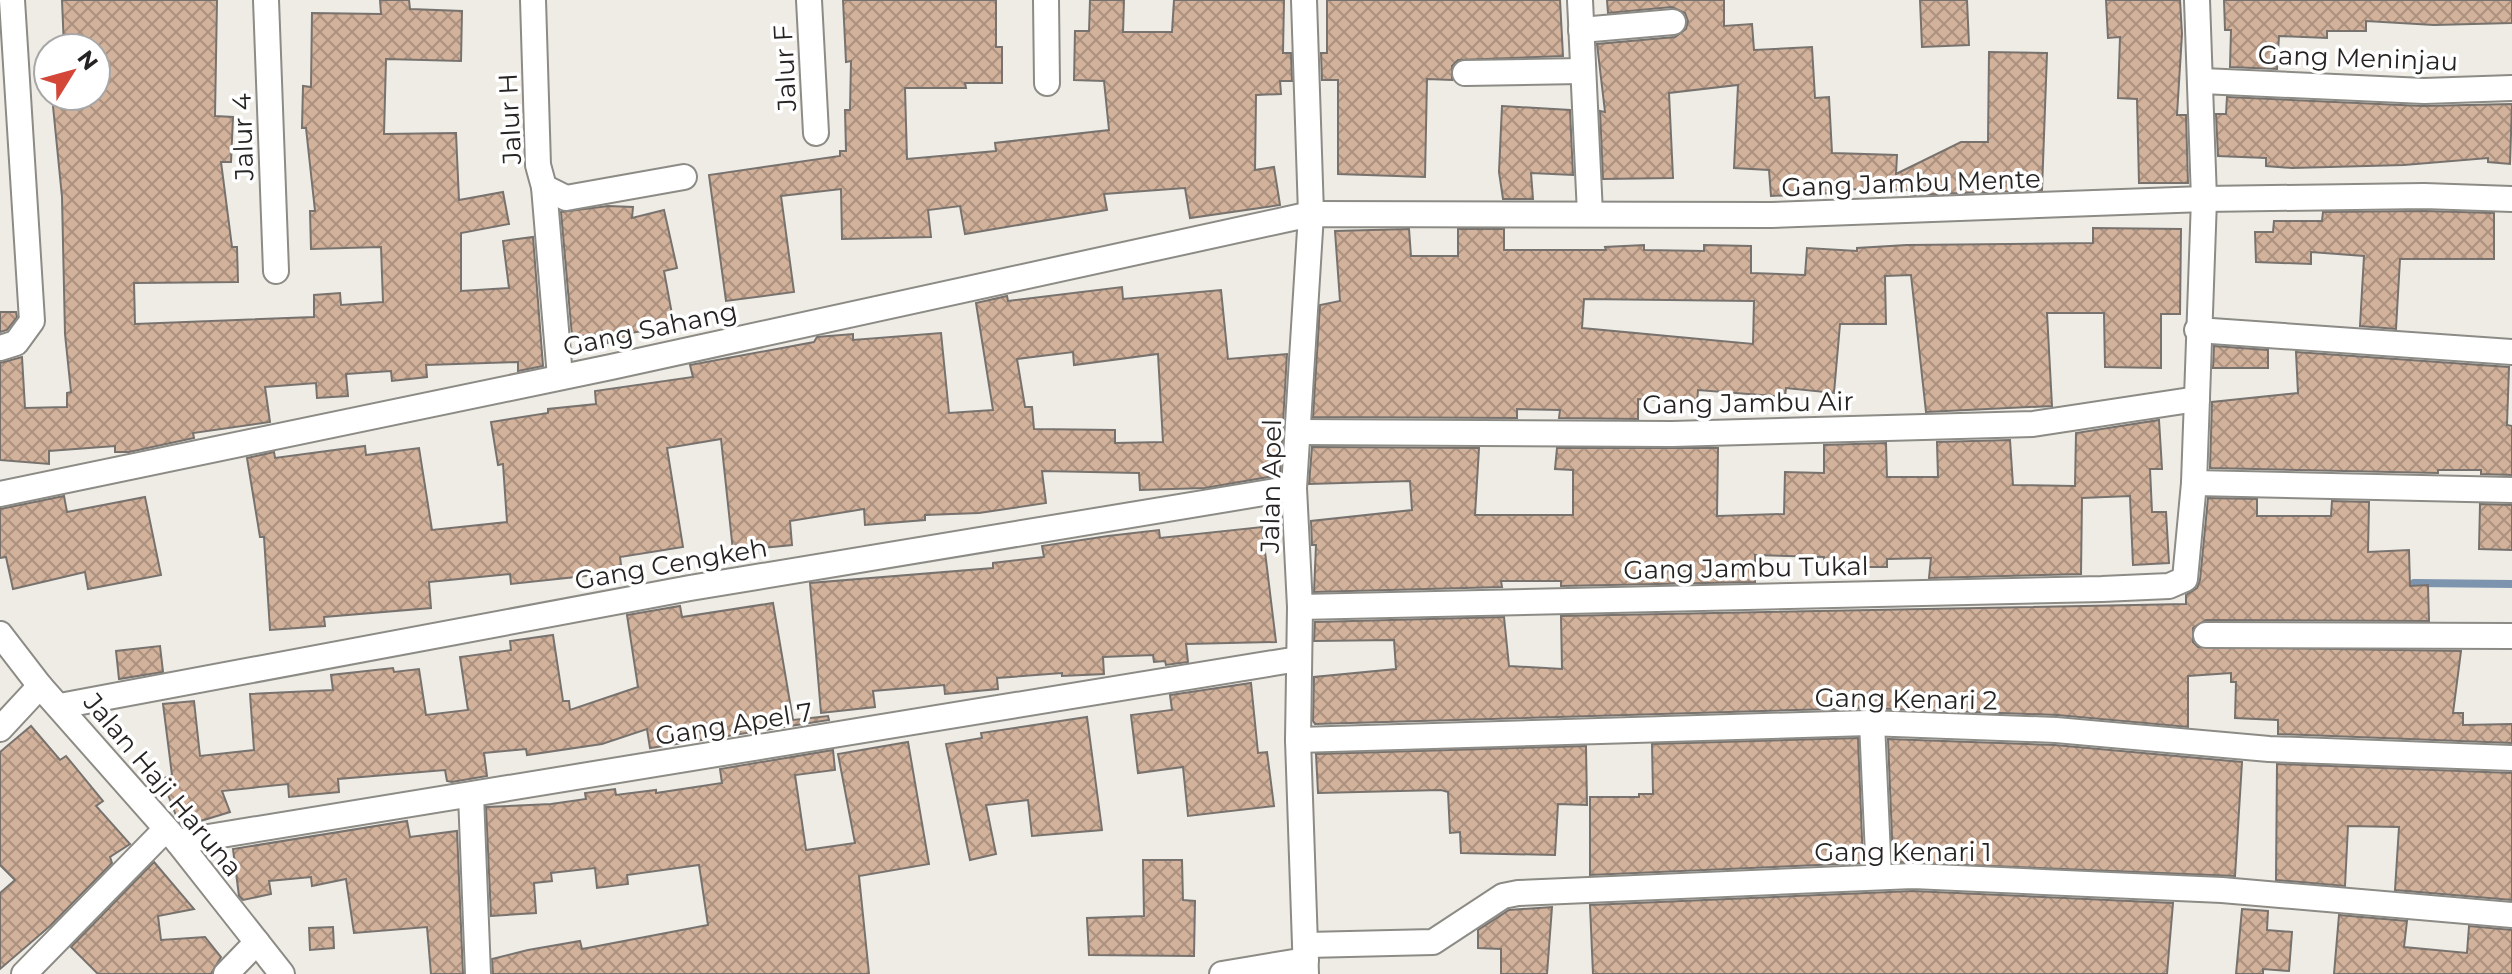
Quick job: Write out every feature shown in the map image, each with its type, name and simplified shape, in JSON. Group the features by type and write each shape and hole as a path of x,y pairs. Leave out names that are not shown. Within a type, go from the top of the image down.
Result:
{"street":[{"path":"0,348 16,343 32,321 12,0"},
{"name":"Jalur 4","path":"266,0 276,271"},
{"name":"Jalur H","path":"533,0 538,165 544,187 566,198 684,177"},
{"name":"Jalur F","path":"809,0 816,133"},
{"path":"1046,0 1047,83"},
{"name":"Jalan Apel","path":"1304,0 1311,214 1294,488 1300,607 1298,740 1306,960"},
{"path":"1580,0 1590,214"},
{"path":"2197,0 2204,199 2194,483 2512,490"},
{"path":"1581,30 1673,22"},
{"path":"1465,73 1581,71"},
{"name":"Gang Meninjau","path":"2202,81 2424,91 2512,88"},
{"path":"544,187 560,377"},
{"name":"Gang Jambu Mente","path":"1311,214 1771,215 2204,199 2424,196 2512,199"},
{"name":"Gang Sahang","path":"0,494 560,377 1311,214"},
{"path":"2197,330 2512,352"},
{"name":"Gang Jambu Air","path":"1299,432 1672,434 2033,424 2197,399"},
{"name":"Gang Jambu Tukal","path":"1300,607 2169,586 2185,579 2188,573 2194,483"},
{"name":"Gang Cengkeh","path":"60,706 690,588 1294,488"},
{"name":"Jalan Haji Haruna","path":"0,634 40,686 172,836 282,974"},
{"path":"2206,635 2512,636"},
{"name":"Gang Apel 7","path":"172,836 471,795 1298,659"},
{"path":"0,729 40,686"},
{"path":"1872,723 1879,877"},
{"name":"Gang Kenari 2","path":"1298,740 1872,723 2056,730 2269,749 2512,758"},
{"path":"471,795 478,974"},
{"path":"24,974 172,836"},
{"name":"Gang Kenari 1","path":"1306,960 1433,942 1496,900 1518,893 1879,877 1967,877 2222,890 2512,915"},
{"path":"226,974 257,942"},
{"path":"1222,974 1306,960"}],"building":[{"path":"62,0 217,0 215,116 233,117 231,162 221,162 232,247 237,247 238,282 134,283 135,324 314,317 314,295 340,293 341,305 383,302 381,247 311,249 310,211 315,211 306,128 302,128 303,86 311,87 312,13 381,14 380,0 409,0 410,9 462,11 461,61 386,59 384,134 456,133 459,200 503,192 509,224 461,233 461,291 509,288 503,241 533,237 543,366 518,371 518,362 426,365 427,377 392,381 391,371 346,374 348,396 317,398 316,383 265,387 270,422 193,433 194,438 129,452 115,452 115,446 49,451 49,464 0,460 0,363 22,357 25,408 67,407 67,393 71,392 65,334 62,197 54,112 112,112 112,32 63,32"},
{"path":"843,0 996,0 996,47 1002,47 1002,83 965,83 966,88 905,88 907,159 996,151 995,143 1109,130 1104,81 1074,80 1075,31 1089,31 1090,0 1124,0 1123,32 1172,32 1174,0 1284,0 1283,53 1291,53 1292,81 1280,81 1281,94 1256,95 1255,170 1274,167 1280,205 1190,218 1185,188 1104,194 1107,210 965,234 960,206 928,210 931,237 842,239 841,189 781,196 794,292 726,301 709,175 840,156 840,151 846,151 845,110 850,110 851,61 846,62"},
{"path":"1327,0 1560,0 1563,56 1458,60 1452,66 1452,80 1427,79 1425,177 1338,174 1338,80 1322,80 1321,53 1327,53"},
{"path":"1607,0 1724,0 1724,26 1752,24 1754,50 1812,47 1815,98 1829,97 1832,153 1897,155 1896,174 1961,142 1988,142 1989,52 2047,53 2042,190 1911,195 1909,190 1833,189 1834,193 1771,196 1769,170 1734,168 1738,85 1669,93 1673,178 1603,179 1600,111 1605,112 1597,44 1675,37 1686,29 1688,21 1685,13 1672,7 1608,13"},
{"path":"1920,0 1967,0 1969,45 1922,47"},
{"path":"2106,0 2180,0 2182,34 2177,115 2186,115 2188,183 2139,183 2137,99 2118,98 2120,37 2108,38"},
{"path":"2224,0 2512,0 2512,23 2434,25 2366,21 2366,31 2327,31 2327,38 2279,36 2277,69 2230,67 2231,30 2225,30"},
{"path":"2227,97 2423,106 2512,104 2510,164 2488,162 2488,158 2404,165 2292,168 2266,166 2266,158 2218,156 2216,114 2226,114"},
{"path":"1502,106 1570,110 1573,175 1531,173 1533,199 1503,199 1499,172"},
{"path":"608,206 633,207 632,218 664,210 677,268 664,271 674,325 631,333 631,342 608,343 608,335 572,336 561,212"},
{"path":"2323,212 2494,213 2494,259 2400,259 2396,329 2360,326 2364,256 2311,252 2311,264 2256,262 2255,232 2273,232 2274,221 2322,221"},
{"path":"2093,228 2181,229 2180,314 2161,314 2161,368 2105,367 2104,313 2047,313 2052,406 1926,412 1911,275 1885,276 1886,324 1840,324 1834,393 1786,388 1785,397 1698,390 1697,403 1638,399 1638,419 1559,418 1560,410 1517,409 1517,418 1313,417 1320,305 1340,301 1335,231 1409,229 1411,256 1458,256 1458,229 1504,229 1504,250 1606,250 1605,247 1644,245 1644,250 1704,251 1704,245 1751,246 1751,273 1805,275 1807,248 1857,251 1857,248 1907,245 2093,243","holes":["1584,299 1754,301 1753,344 1582,328"]},
{"path":"1122,287 1123,299 1221,290 1228,359 1287,354 1280,475 1205,488 1140,490 1139,473 1042,471 1046,503 979,513 925,515 925,520 865,525 864,509 790,521 792,545 733,551 721,439 667,448 683,547 620,557 622,572 511,584 510,574 429,582 431,608 324,617 325,626 270,630 264,537 260,537 247,458 274,452 275,458 365,446 366,455 419,448 432,530 507,522 503,464 498,465 491,422 548,413 548,409 596,404 595,391 693,377 690,365 814,342 817,337 853,334 853,340 941,333 949,413 993,410 976,303 1007,296 1008,301","holes":["1073,352 1074,365 1158,354 1163,442 1115,443 1115,430 1034,429 1032,407 1025,407 1017,359"]},
{"path":"0,312 16,312 17,317 7,330 0,332"},
{"path":"2214,346 2268,350 2268,368 2213,368"},
{"path":"2296,352 2509,367 2507,425 2512,426 2512,475 2481,474 2481,470 2438,470 2438,473 2210,468 2212,402 2298,393"},
{"path":"2159,420 2162,469 2150,469 2152,512 2166,512 2169,563 2133,565 2130,496 2082,498 2081,574 1929,578 1931,558 1887,559 1887,567 1824,567 1824,557 1755,555 1755,582 1561,586 1561,581 1501,581 1502,587 1314,592 1316,545 1312,545 1311,521 1412,510 1410,481 1309,484 1312,447 1479,448 1475,515 1573,515 1573,470 1555,469 1557,448 1718,448 1717,516 1784,514 1785,472 1824,473 1824,445 1886,443 1887,477 1938,477 1937,442 2010,440 2013,485 2075,486 2076,433"},
{"path":"64,496 67,512 145,497 161,575 88,589 85,572 13,589 6,557 0,558 0,509"},
{"path":"2208,498 2257,499 2257,516 2331,516 2332,501 2369,502 2368,552 2409,550 2410,586 2428,585 2429,621 2206,620 2193,628 2193,642 2198,647 2461,651 2453,713 2463,713 2463,725 2512,724 2512,743 2278,734 2278,720 2235,718 2236,682 2231,682 2231,673 2188,676 2188,727 2057,715 1868,708 1315,724 1313,721 1314,677 1396,669 1394,640 1314,641 1315,622 1504,617 1509,666 1562,669 1561,616 2186,604 2186,595 2197,588 2200,580"},
{"path":"2480,504 2512,505 2512,550 2479,549"},
{"path":"1262,527 1276,642 1186,644 1188,662 1166,665 1165,661 1154,662 1153,655 1103,657 1104,674 1062,676 1062,673 997,678 998,689 945,694 944,685 873,691 875,707 821,713 810,583 993,568 993,563 1044,557 1042,546 1108,536 1159,530 1160,538"},
{"path":"773,603 793,720 828,716 829,720 650,748 647,729 602,744 527,755 526,749 484,753 487,776 452,782 447,781 445,770 338,779 339,792 289,797 288,784 222,791 230,812 184,826 177,818 162,779 172,775 163,704 194,701 200,756 254,750 250,694 333,690 331,675 393,668 394,672 419,669 426,715 468,710 460,657 511,650 510,641 553,635 563,701 569,701 570,710 638,687 627,615 680,606 682,617"},
{"path":"160,646 163,672 119,679 116,651"},
{"path":"1251,683 1258,753 1267,752 1274,806 1188,816 1183,767 1138,773 1131,715 1172,710 1170,695"},
{"path":"1087,717 1102,830 1032,836 1028,800 986,805 996,854 970,860 946,744 982,738 981,733"},
{"path":"31,726 60,760 66,756 103,801 96,806 130,844 110,857 112,863 50,926 0,969 0,893 15,880 0,865 0,752"},
{"path":"1858,738 1863,863 1590,875 1590,797 1653,794 1652,744"},
{"path":"1888,739 2055,745 2242,762 2235,876 1893,862"},
{"path":"908,742 929,864 859,876 869,974 493,974 492,959 528,950 580,941 582,949 708,925 699,865 627,875 628,884 597,888 595,868 551,873 552,881 534,883 536,913 491,916 486,807 551,804 586,799 585,793 615,789 616,795 656,790 656,793 722,783 720,769 833,750 835,770 795,775 806,850 855,843 838,754"},
{"path":"1586,746 1587,805 1558,804 1555,855 1461,853 1460,832 1450,833 1448,792 1441,790 1318,793 1316,754"},
{"path":"2277,764 2512,773 2512,900 2395,890 2399,827 2348,826 2345,886 2276,880"},
{"path":"407,821 410,837 457,831 463,974 431,974 427,927 354,933 346,879 312,886 311,877 269,881 271,894 243,900 239,896 233,849"},
{"path":"1143,860 1182,860 1183,900 1195,901 1194,956 1089,955 1087,918 1144,916"},
{"path":"154,862 194,909 158,916 161,940 205,937 221,957 211,974 98,974 71,947"},
{"path":"1913,891 2173,903 2167,974 1593,974 1590,905"},
{"path":"1552,907 1547,974 1501,974 1501,949 1478,948 1478,930 1509,910"},
{"path":"2242,909 2268,911 2267,930 2292,932 2289,971 2263,969 2263,974 2236,974"},
{"path":"2339,915 2407,921 2404,947 2467,953 2469,926 2512,930 2512,974 2334,974"},
{"path":"333,927 334,948 310,950 309,928"}],"waterway":[{"path":"2414,583 2512,584"}]}
